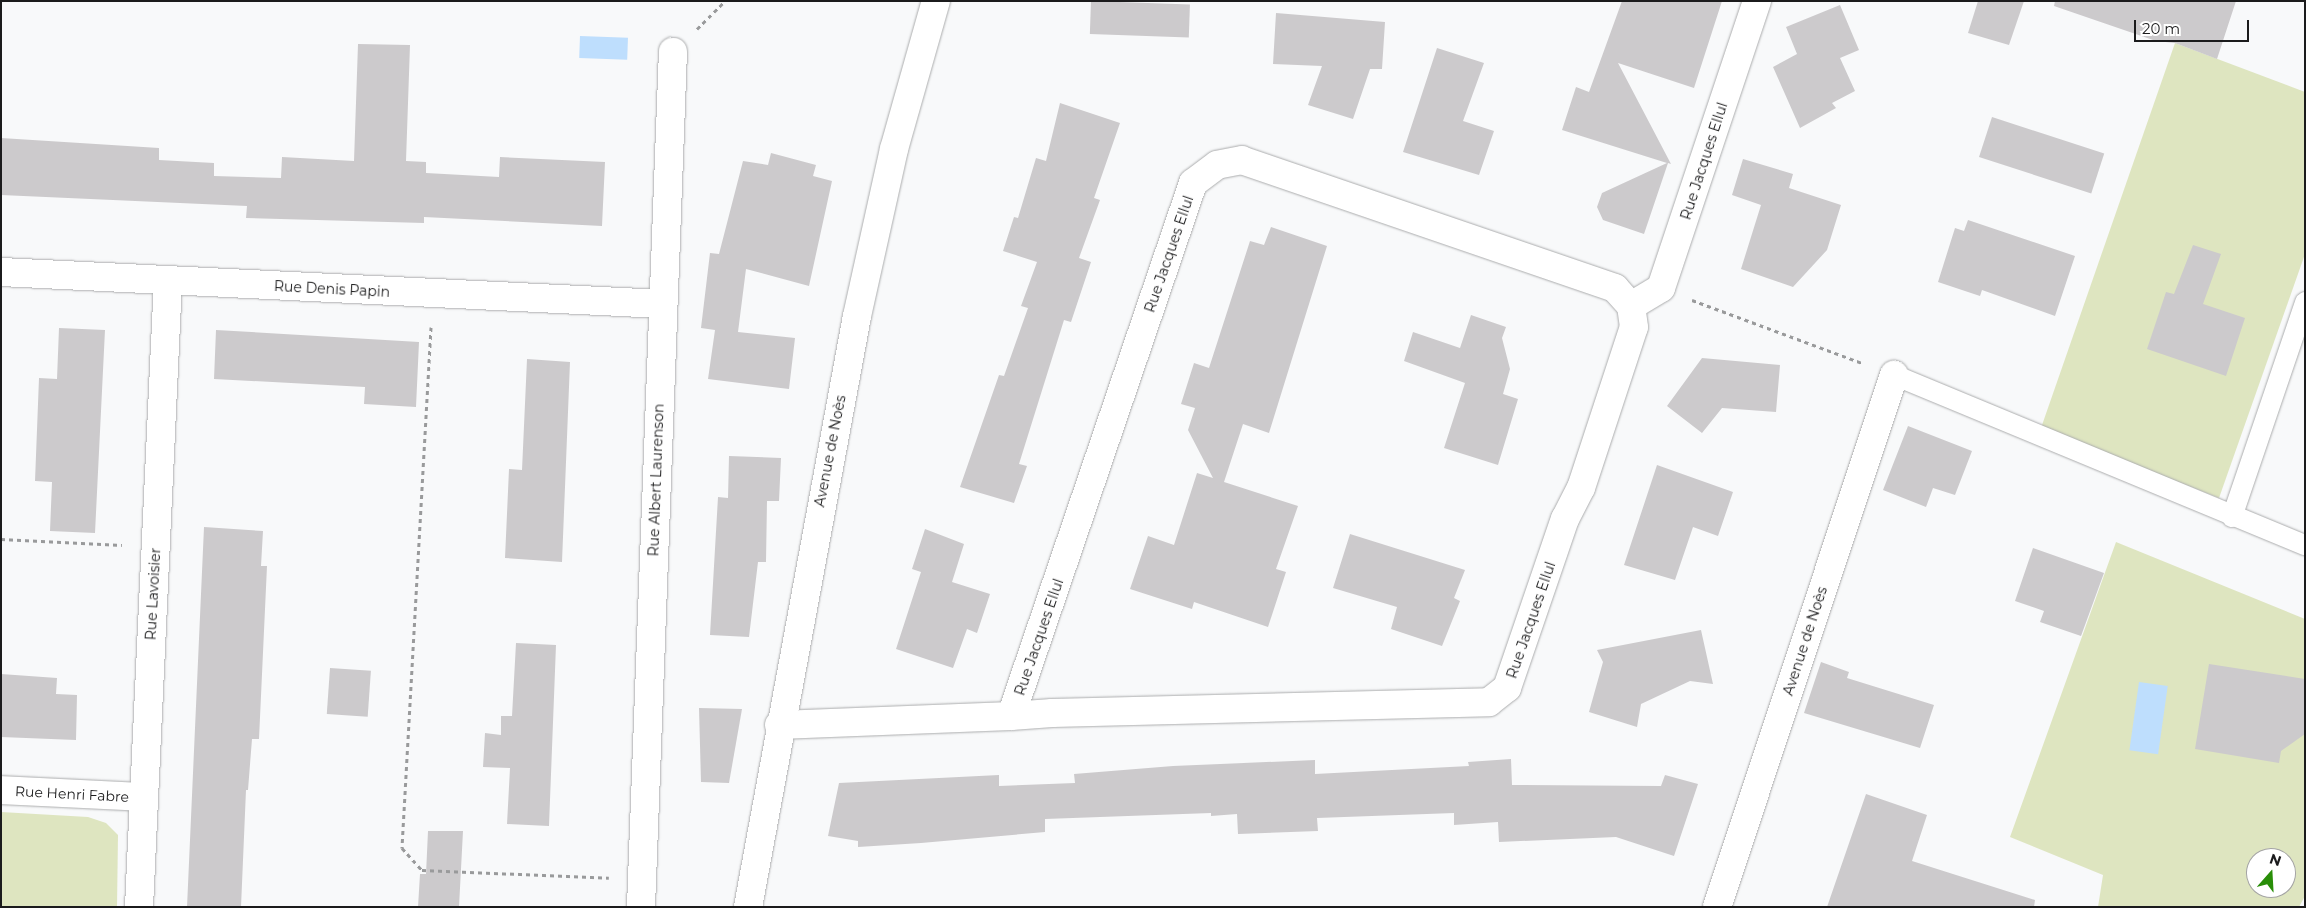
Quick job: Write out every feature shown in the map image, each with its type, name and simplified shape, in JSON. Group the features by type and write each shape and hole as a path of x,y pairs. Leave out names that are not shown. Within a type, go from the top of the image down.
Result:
{"street":[{"name":"Avenue de Noès","path":"748,907 779,725 857,316 894,149 936,1"},
{"name":"Rue Jacques Ellul","path":"1661,288 1757,1"},
{"name":"Rue Albert Laurenson","path":"641,907 662,304 673,52"},
{"name":"Rue Jacques Ellul","path":"779,725 1489,702 1507,688 1565,519 1581,488 1634,327 1631,306 1615,288 1242,160 1217,165 1193,183 1011,716"},
{"name":"Rue Denis Papin","path":"1,272 662,304"},
{"name":"Rue Lavoisier","path":"139,907 168,281"},
{"path":"1631,306 1661,288"},
{"name":"Avenue de Noès","path":"1717,907 1894,375"},
{"name":"Rue Henri Fabre","path":"1,790 143,798"}],"lane":[{"path":"2232,517 2305,302"},
{"path":"1894,375 2232,517 2305,545"}],"path":[{"path":"1661,288 1894,375"},
{"path":"433,294 402,848 422,870 436,872 642,878"},
{"path":"1,539 155,546"}],"green space":[{"path":"2175,43 2305,92 2305,254 2219,498 2041,428"},
{"path":"2116,542 2305,619 2305,896 2299,907 2098,907 2103,875 2010,837"},
{"path":"1,812 88,817 106,823 118,835 117,907 1,907"}],"water":[{"path":"580,36 628,38 627,60 579,58"},
{"path":"2139,682 2168,686 2158,754 2129,750"}],"building":[{"path":"1091,1 1190,4 1189,37 1090,34"},
{"path":"1622,1 1722,1 1694,88 1618,63 1671,164 1668,163 1644,234 1603,220 1597,207 1602,193 1667,163 1562,130 1576,87 1589,92"},
{"path":"1978,1 2024,1 2009,45 1968,33"},
{"path":"2055,1 2236,1 2217,59 2175,43 2156,41 2054,6"},
{"path":"1840,5 1859,50 1840,58 1855,91 1832,103 1836,108 1800,128 1773,67 1797,54 1786,27"},
{"path":"1276,13 1385,22 1382,69 1370,69 1353,119 1308,105 1322,66 1273,64"},
{"path":"358,44 410,45 406,161 426,162 426,173 499,177 500,157 605,162 602,226 424,217 424,223 246,218 247,206 1,195 1,138 159,148 159,160 214,163 214,176 281,178 282,157 354,161"},
{"path":"1437,48 1484,63 1463,121 1494,131 1479,175 1403,152"},
{"path":"1060,103 1120,123 1094,198 1100,200 1079,258 1091,262 1071,322 1064,320 1019,464 1027,466 1014,503 960,487 999,375 1004,376 1028,308 1021,306 1037,262 1003,251 1014,217 1018,218 1036,158 1046,161"},
{"path":"1992,117 2104,153 2091,193 1979,157"},
{"path":"771,153 816,165 813,176 832,181 809,286 746,269 738,332 795,338 789,389 708,379 715,330 701,328 710,253 719,254 743,161 768,165"},
{"path":"1743,159 1793,174 1789,188 1841,205 1827,250 1793,287 1741,269 1761,205 1732,195"},
{"path":"1968,220 2075,256 2055,316 1982,290 1980,296 1938,282 1955,228 1964,231"},
{"path":"1271,227 1327,246 1269,433 1243,424 1224,482 1298,506 1276,569 1286,572 1268,627 1194,602 1192,609 1130,589 1148,536 1174,545 1197,473 1213,478 1188,430 1195,408 1181,404 1194,363 1209,368 1250,241 1264,245"},
{"path":"2193,245 2221,254 2203,304 2245,318 2226,376 2147,349 2166,292 2174,294"},
{"path":"1471,315 1506,327 1502,338 1510,369 1503,394 1518,399 1498,465 1444,448 1465,383 1404,361 1413,332 1460,348"},
{"path":"59,328 105,330 95,533 50,531 52,482 35,481 39,378 57,379"},
{"path":"216,330 419,342 416,407 364,404 365,387 214,379"},
{"path":"1702,358 1780,365 1776,412 1722,408 1702,433 1667,406"},
{"path":"527,359 570,362 562,562 505,558 509,469 522,470"},
{"path":"1908,426 1972,451 1955,495 1933,488 1926,507 1883,490"},
{"path":"729,456 781,458 779,501 767,501 766,562 758,562 749,637 710,635 718,497 728,498"},
{"path":"1657,465 1733,492 1718,536 1693,527 1675,580 1624,565"},
{"path":"204,527 263,531 261,566 267,566 259,739 252,739 248,790 246,790 241,907 187,907"},
{"path":"925,529 964,544 952,582 990,594 977,633 967,629 953,668 896,649 921,572 912,569"},
{"path":"1350,534 1465,570 1454,598 1460,601 1442,646 1391,629 1397,607 1333,588"},
{"path":"2033,548 2104,573 2081,636 2040,622 2044,611 2015,601"},
{"path":"1701,630 1713,684 1690,681 1641,704 1637,727 1589,712 1603,662 1597,650"},
{"path":"516,643 556,645 549,826 507,824 510,768 483,767 485,733 501,735 501,716 512,716"},
{"path":"1821,662 1849,672 1847,678 1934,705 1920,748 1804,713"},
{"path":"2209,664 2305,679 2305,734 2281,751 2279,763 2195,749"},
{"path":"330,668 371,671 368,717 327,714"},
{"path":"1,674 57,678 56,694 77,695 76,740 1,737"},
{"path":"699,708 742,709 729,783 701,782"},
{"path":"1511,759 1512,785 1661,786 1665,775 1698,784 1674,856 1616,837 1499,842 1498,822 1454,825 1454,813 1317,818 1318,831 1238,834 1237,814 1211,816 1211,813 1045,819 1045,832 858,847 858,841 828,836 839,783 999,775 999,786 1075,783 1074,774 1173,766 1315,760 1315,774 1469,766 1468,762"},
{"path":"1866,794 1927,815 1912,861 2035,900 2034,907 1827,907"},
{"path":"428,831 463,831 459,907 418,907 420,874 426,874"}]}
